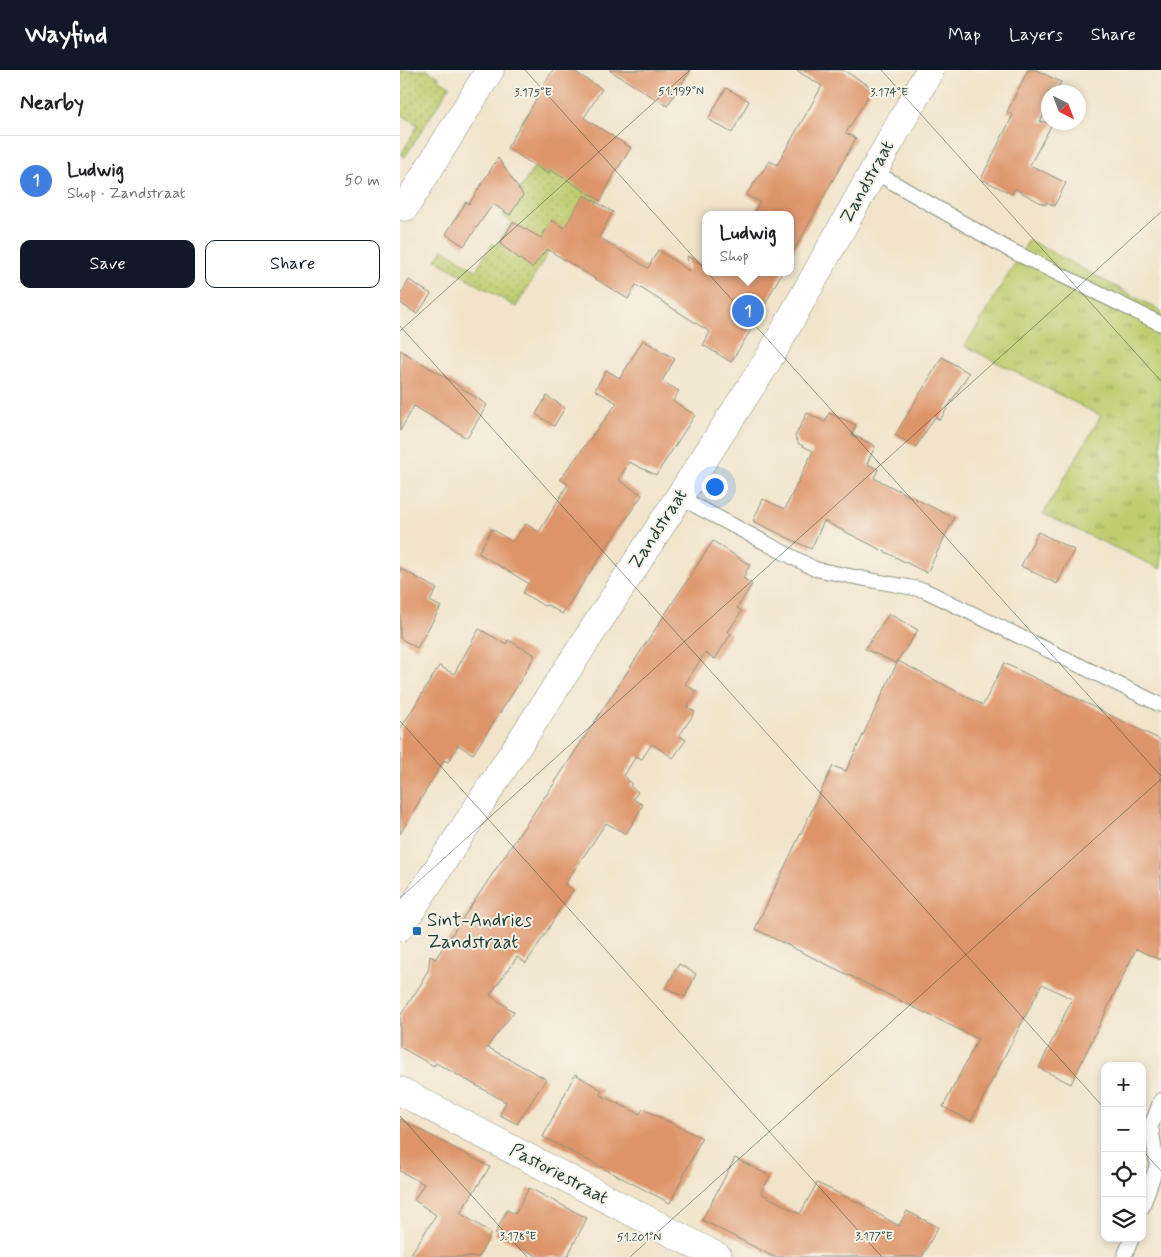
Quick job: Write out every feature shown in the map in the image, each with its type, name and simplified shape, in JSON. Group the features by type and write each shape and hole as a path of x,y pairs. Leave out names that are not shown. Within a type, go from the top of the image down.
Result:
{"street":[{"path":"400,204 405,207 490,70"},
{"name":"Zandstraat","path":"400,927 767,362 930,70"},
{"name":"Pastoriestraat","path":"400,1092 718,1257"}],"lane":[{"path":"873,172 1008,249 1161,324"},
{"path":"679,497 815,569 924,590 1161,705"},
{"path":"1146,1197 1157,1165 1151,1126 1161,1100"},
{"path":"1124,1257 1130,1242"}],"green space":[{"path":"400,70 427,70 450,86 405,157 401,155 418,125 400,114"},
{"path":"527,114 591,154 613,176 583,223 552,246 516,307 436,260 443,249 476,270 492,244 496,246 512,222 503,216 535,166 548,174 563,152 554,142 522,122"},
{"path":"1029,240 1161,311 1161,569 1043,514 1101,416 965,346"}],"building":[{"path":"553,70 572,70 602,89 584,118 631,148 614,174 601,201 551,170 548,174 507,148"},
{"path":"609,70 691,70 667,106"},
{"path":"796,70 843,70 873,88 846,133 856,138 794,251 794,211 754,211 760,202 746,195 770,161 777,165 822,86"},
{"path":"1028,70 1036,70 1061,82 1059,85 1041,85 1041,130 1049,130 1030,165 1066,183 1054,206 1047,202 1045,205 1015,189 1012,194 981,179 1013,115 1007,112"},
{"path":"726,88 749,101 732,133 708,119"},
{"path":"498,158 523,195 510,215 493,204 464,246 446,234 466,202 469,204"},
{"path":"584,195 613,212 599,237 648,268 658,250 689,271 687,256 702,265 702,276 780,276 756,322 731,362 703,345 710,332 636,285 628,299 547,249 532,268 500,244 513,222 541,238 552,220 564,228"},
{"path":"409,280 431,294 417,314 400,303 400,295"},
{"path":"643,340 675,359 662,381 679,391 673,401 695,415 656,475 629,462 619,480 642,495 562,614 523,593 528,583 478,553 492,529 512,542 526,524 539,532 568,484 560,479 617,403 595,390 606,370 620,378"},
{"path":"400,350 487,405 467,438 414,406 400,431"},
{"path":"942,357 969,373 940,420 935,417 916,447 895,435"},
{"path":"547,396 565,408 554,426 536,414"},
{"path":"807,413 825,422 829,413 856,425 852,435 875,446 867,464 878,469 874,478 954,518 927,573 824,521 811,549 753,521 763,499 785,509 813,451 799,444 795,436"},
{"path":"1038,532 1074,550 1057,584 1021,566"},
{"path":"713,541 750,565 743,578 752,584 737,608 742,611 728,632 731,634 715,659 705,653 685,684 697,692 687,707 695,712 679,736 686,740 673,758 652,744 642,759 636,756 624,776 632,783 630,786 638,792 633,799 643,805 626,834 606,823 565,884 573,890 526,963 517,957 490,995 514,1012 487,1047 546,1079 517,1124 500,1115 506,1102 436,1063 434,1066 400,1047 400,1016 428,971 430,956 436,959 546,796"},
{"path":"400,568 437,589 430,601 441,607 417,648 400,638"},
{"path":"889,614 918,630 896,663 865,649"},
{"path":"479,629 506,644 508,640 535,655 473,754 458,745 448,762 444,760 400,834 400,730 439,666 454,674"},
{"path":"898,661 983,705 1004,663 1161,740 1161,960 1136,949 1071,1084 1039,1068 1072,999 1042,984 971,1121 943,1107 978,1039 755,929 833,766 846,771"},
{"path":"679,964 696,974 685,997 666,988"},
{"path":"575,1074 602,1090 600,1095 640,1114 643,1109 702,1138 670,1203 543,1137"},
{"path":"400,1119 490,1167 460,1213 491,1233 479,1257 409,1257 436,1215 414,1200 424,1184 400,1171"},
{"path":"735,1158 770,1176 761,1193 800,1214 817,1183 859,1203 899,1226 907,1211 938,1227 922,1257 774,1257 702,1220"},
{"path":"529,1188 587,1218 567,1257 539,1257 495,1234 507,1210 515,1214"}],"place":[{"name":"Ludwig","path":"748,311"},
{"name":"Sint-Andries Zandstraat","path":"417,931"}]}
